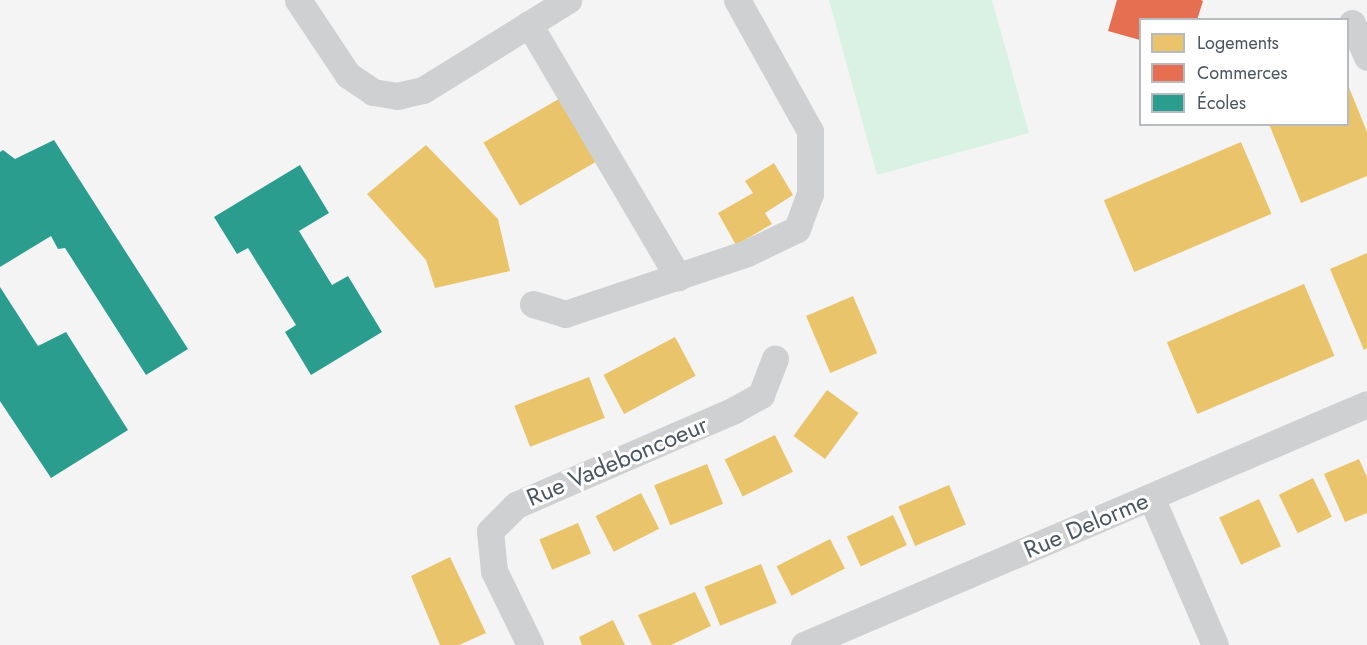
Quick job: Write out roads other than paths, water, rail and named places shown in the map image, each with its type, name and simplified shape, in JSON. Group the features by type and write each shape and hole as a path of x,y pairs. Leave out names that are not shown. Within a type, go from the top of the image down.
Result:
{"street":[{"path":"298,0 348,75 373,92 397,96 423,90 568,0"},
{"path":"533,304 565,314 747,253 797,229 810,194 810,131 737,0"},
{"path":"1352,23 1367,57"},
{"path":"529,24 678,277"},
{"name":"Rue Vadeboncoeur","path":"530,645 494,571 490,531 516,505 761,395 775,360"},
{"name":"Rue Delorme","path":"804,645 1367,404"},
{"path":"1151,497 1215,645"}]}
